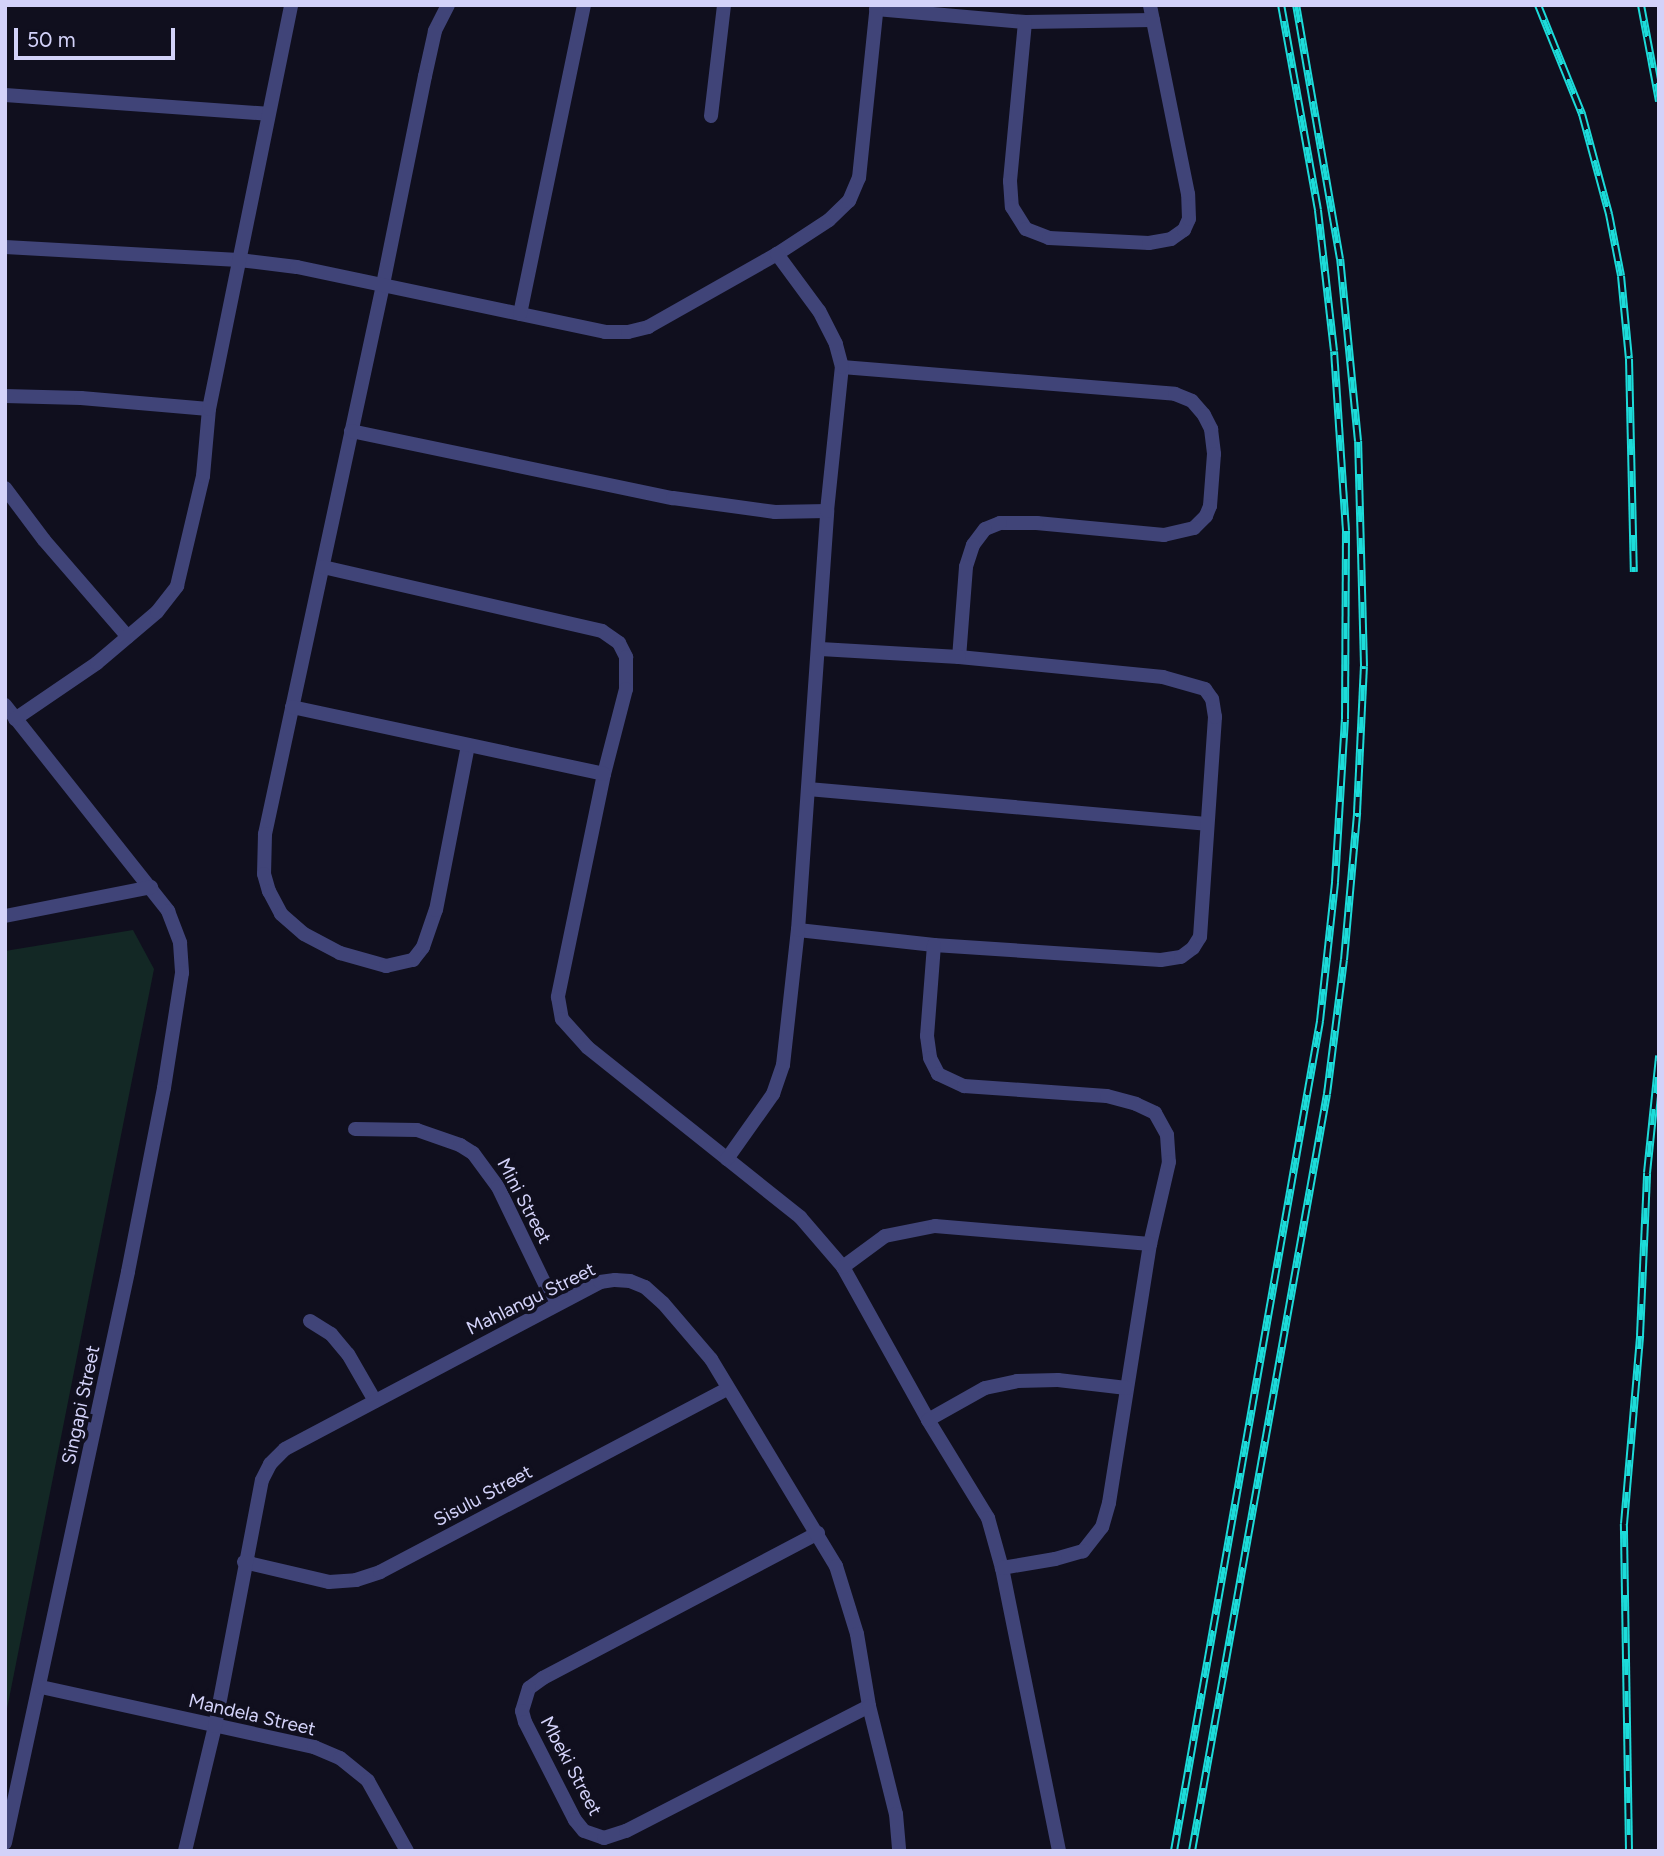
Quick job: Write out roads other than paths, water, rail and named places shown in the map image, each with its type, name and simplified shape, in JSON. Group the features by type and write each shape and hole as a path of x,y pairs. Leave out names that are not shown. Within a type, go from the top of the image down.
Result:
{"street":[{"path":"15,719 97,663 157,612 177,586 203,476 209,409 291,5"},
{"path":"448,5 432,42 383,285 265,834 264,874 281,914 303,934 340,953 371,963 402,965 413,960 423,947 436,910 468,745"},
{"path":"520,314 584,5"},
{"path":"711,116 724,5"},
{"path":"1025,22 1010,181 1012,207 1026,229 1049,238 1149,243 1171,239 1184,230 1189,219 1188,194 1150,5"},
{"path":"5,247 239,260 383,285 605,332 628,332 670,317 777,254 829,220 856,189 876,7 1025,22 1153,20"},
{"path":"5,95 267,114"},
{"path":"727,1159 778,1082 783,1065 798,930 820,649 827,511 842,367 836,344 819,311 777,254"},
{"path":"842,367 1175,394 1192,401 1211,429 1214,454 1210,506 1206,516 1194,528 1164,536 1037,523 1000,523 985,529 973,545 966,567 959,657"},
{"path":"5,396 81,398 209,409"},
{"path":"351,431 673,498 775,512 827,511"},
{"path":"5,488 44,540 128,637"},
{"path":"323,567 602,631 611,636 626,657 628,672 558,997 562,1019 587,1048 800,1217 843,1267 928,1420 988,1518 1002,1568 1059,1851"},
{"path":"798,930 934,945 1140,959 1181,957 1193,948 1200,937 1215,717 1212,698 1205,689 1176,678 959,657 820,649"},
{"name":"Singapi Street","path":"5,705 151,887 175,924 182,974 164,1088 131,1259 41,1687 10,1796 5,1843"},
{"path":"292,708 604,774"},
{"path":"808,789 1206,824"},
{"path":"5,916 151,887"},
{"path":"934,945 927,1036 930,1058 938,1074 964,1086 1107,1096 1136,1104 1154,1113 1162,1122 1167,1135 1169,1162 1150,1244 1109,1503 1094,1541 1083,1551 1066,1557 1002,1568"},
{"name":"Mini Street","path":"355,1129 417,1130 460,1145 474,1153 498,1186 555,1305"},
{"path":"843,1267 885,1236 935,1226 1150,1244"},
{"name":"Mahlangu Street","path":"185,1851 215,1726 244,1562 262,1480 270,1464 285,1449 600,1282 630,1281 645,1287 663,1303 703,1349 836,1566 851,1609 870,1706 896,1814 899,1851"},
{"path":"310,1321 331,1334 348,1354 375,1401"},
{"path":"928,1420 985,1388 1017,1381 1058,1380 1127,1388"},
{"name":"Sisulu Street","path":"244,1562 329,1582 356,1580 380,1572 727,1389"},
{"name":"Mbeki Street","path":"818,1533 543,1678 529,1688 525,1699 525,1722 575,1820 583,1831 604,1838 626,1831 870,1706"},
{"name":"Mandela Street","path":"41,1687 314,1747 340,1758 368,1781 407,1851"}],"railway":[{"path":"1174,1851 1320,1021 1335,882 1345,719 1346,531 1334,351 1318,210 1281,5"},
{"path":"1192,1851 1327,1094 1344,960 1357,813 1364,666 1358,441 1340,259 1296,5"},
{"path":"1538,5 1582,114 1609,214 1621,276 1629,359 1634,572"},
{"path":"1641,5 1659,101"},
{"path":"1629,1851 1624,1524 1640,1336 1647,1173 1659,1056"}]}
